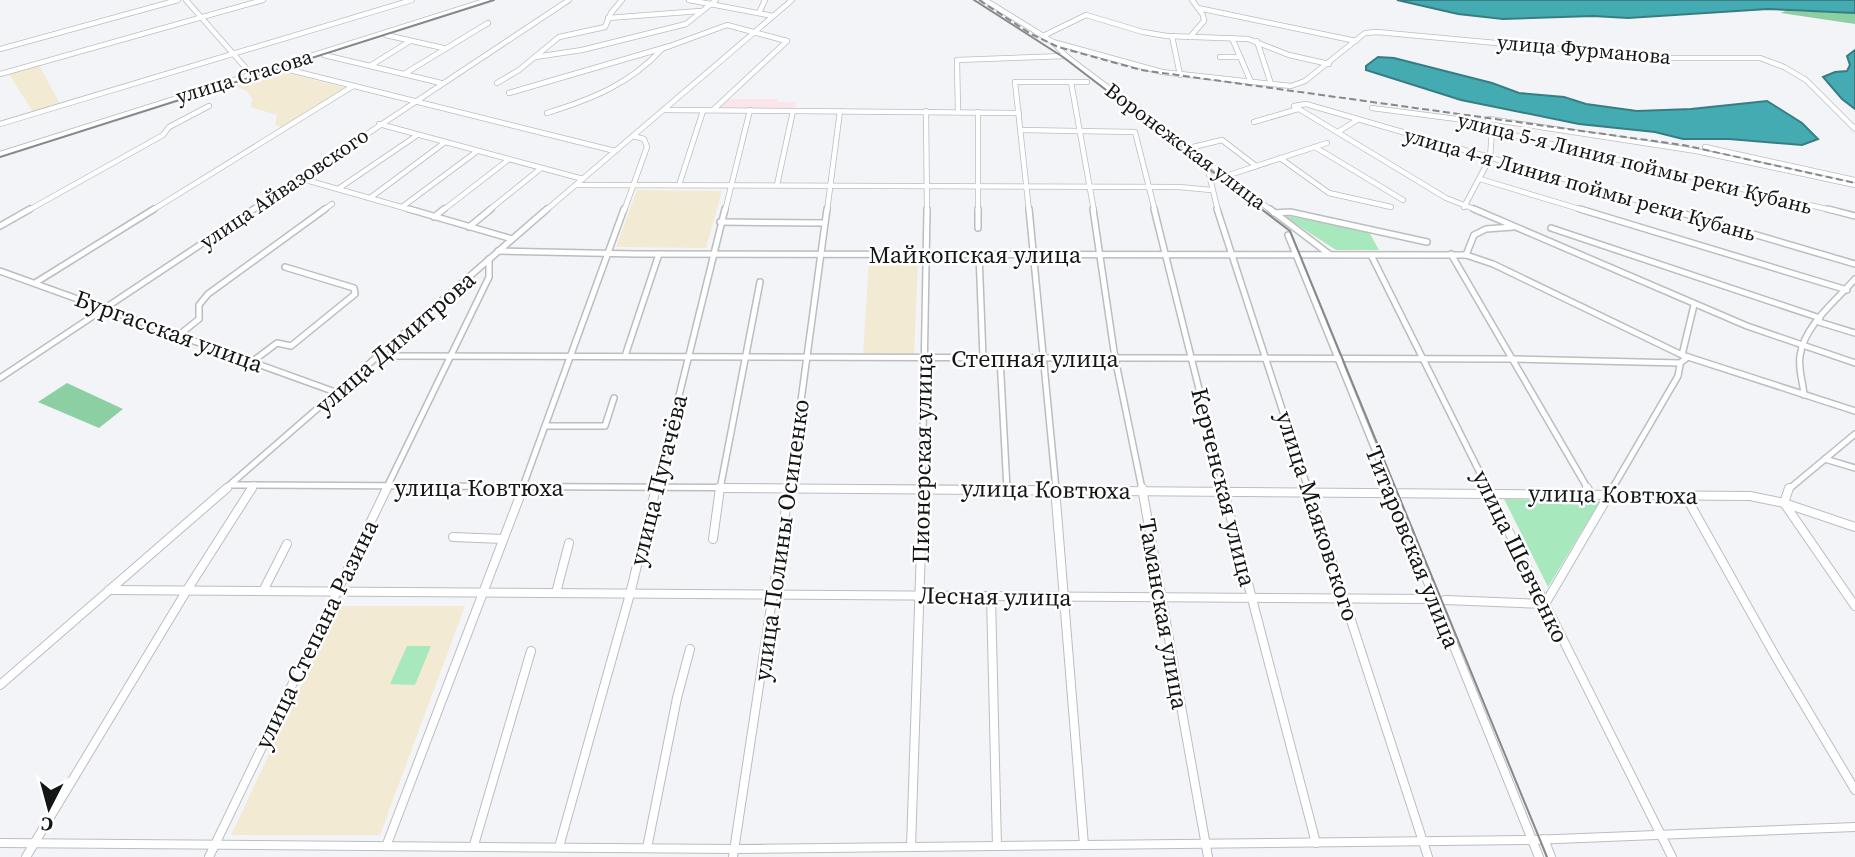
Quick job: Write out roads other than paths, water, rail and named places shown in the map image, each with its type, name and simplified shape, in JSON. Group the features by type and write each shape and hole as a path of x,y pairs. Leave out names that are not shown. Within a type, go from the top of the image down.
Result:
{"street":[{"path":"0,49 178,0"},
{"path":"186,0 251,74"},
{"path":"0,74 263,0"},
{"path":"0,124 412,0"},
{"name":"улица Стасова","path":"0,154 488,0"},
{"name":"улица Айвазовского","path":"0,378 569,0"},
{"path":"497,83 519,70 559,37 605,27 608,18 622,0"},
{"path":"689,0 773,16"},
{"path":"535,57 582,50 686,24 716,0"},
{"path":"758,13 765,0"},
{"name":"улица Димитрова","path":"0,685 381,356 498,251 792,0"},
{"name":"Воронежская улица","path":"985,0 1053,42 1066,56 1330,255"},
{"path":"1190,37 1203,20 1192,0"},
{"path":"1198,8 1356,41"},
{"path":"608,18 702,11"},
{"path":"1043,36 1086,15 1143,32 1257,41 1289,55 1329,64"},
{"path":"404,74 488,23"},
{"path":"509,93 662,48 727,25 787,41 713,110"},
{"name":"улица Стасова","path":"284,68 401,31"},
{"name":"улица Фурманова","path":"1271,84 1291,86 1305,81 1365,33 1377,32 1659,58 1760,58 1784,67 1806,80 1855,128"},
{"path":"386,35 443,48"},
{"path":"1171,36 1180,75"},
{"path":"1232,38 1251,82"},
{"path":"370,66 410,41"},
{"path":"1053,42 1128,64 1180,75 1271,84 1257,41"},
{"path":"547,113 599,96 626,83 662,48"},
{"path":"324,55 442,83"},
{"path":"958,112 957,60 1066,56"},
{"path":"1220,57 1240,57"},
{"path":"276,66 615,151"},
{"path":"1084,845 1045,358 1015,82 1087,82"},
{"name":"Таманская улица","path":"1071,82 1101,254 1115,358 1142,490 1208,857"},
{"path":"34,283 353,86"},
{"name":"улица 4-я Линия поймы реки Кубань","path":"1298,109 1295,104 1306,104 1855,264"},
{"path":"0,226 163,135 169,127 209,106"},
{"name":"улица 5-я Линия поймы реки Кубань","path":"1372,108 1486,124 1492,130 1855,216"},
{"path":"1254,122 1298,109 1464,207 1694,305 1802,347 1855,363"},
{"path":"663,110 1019,113"},
{"name":"улица Пугачёва","path":"559,848 630,594 729,185 750,110"},
{"path":"679,185 703,111"},
{"path":"777,185 793,111"},
{"name":"улица Полины Осипенко","path":"734,853 775,594 823,223 841,111"},
{"name":"Пионерская улица","path":"911,847 920,595 927,254 926,111"},
{"path":"978,112 978,228"},
{"path":"1486,124 1489,119 1619,137 1855,183"},
{"path":"1338,132 1357,120"},
{"path":"379,124 583,179"},
{"path":"1021,130 1079,130"},
{"name":"Керченская улица","path":"1079,130 1133,131 1151,188 1224,491 1316,843"},
{"path":"1464,207 1490,158 1492,130"},
{"path":"338,189 416,136"},
{"path":"387,844 523,486 647,143 644,139 633,136"},
{"path":"1189,148 1222,140 1256,166"},
{"path":"370,198 444,143"},
{"path":"1226,176 1327,144"},
{"path":"1315,147 1403,200"},
{"path":"1705,147 1855,183"},
{"path":"402,207 476,152"},
{"path":"1280,158 1329,194 1391,207"},
{"path":"434,217 508,160"},
{"path":"469,226 540,169"},
{"name":"улица Маяковского","path":"1209,174 1211,190 1428,857"},
{"path":"299,178 512,239"},
{"path":"1480,179 1847,290"},
{"path":"576,185 1211,190"},
{"path":"1384,205 1385,191"},
{"path":"179,335 199,318 199,304 208,294 331,204"},
{"path":"1274,213 1290,212 1427,242"},
{"path":"720,222 823,223"},
{"path":"1466,255 1474,235 1486,229 1513,227"},
{"path":"1551,228 1855,333"},
{"path":"1560,247 1572,235"},
{"name":"Титаровская улица","path":"1288,236 1539,857"},
{"name":"Майкопская улица","path":"498,251 659,254 1466,255 1493,264 1685,356 1855,411"},
{"path":"625,356 659,254"},
{"path":"979,254 983,357"},
{"path":"1451,254 1591,495"},
{"name":"улица Шевченко","path":"1371,255 1672,857"},
{"name":"улица Степана Разина","path":"209,857 489,276 489,259"},
{"path":"253,361 277,342 292,346 355,294 354,288 285,267"},
{"name":"Бургасская улица","path":"0,271 338,393"},
{"path":"1804,395 1800,358 1802,347 1819,320 1855,279"},
{"path":"713,539 720,488 760,282"},
{"path":"1685,356 1694,305"},
{"name":"Степная улица","path":"381,356 1513,359 1680,363 1685,356"},
{"path":"1000,358 1007,489"},
{"path":"1445,600 1545,604 1678,376 1680,365"},
{"path":"545,426 605,426 614,398"},
{"path":"1855,434 1789,488 1784,503 1852,597 1855,606"},
{"path":"1825,459 1855,468"},
{"name":"улица Ковтюха","path":"232,485 1390,491 1751,496 1784,503 1855,527"},
{"path":"26,857 187,590 254,485"},
{"path":"1685,495 1777,659 1855,790"},
{"path":"453,537 503,538"},
{"path":"263,591 287,544"},
{"path":"556,593 569,544"},
{"name":"Лесная улица","path":"109,590 1434,599"},
{"path":"991,596 997,846"},
{"path":"648,848 677,698 690,649"},
{"path":"474,845 531,651"},
{"path":"0,843 474,845 648,848 734,853 911,847 1532,840 1855,827"},
{"path":"1544,839 1551,857"}],"water":[{"path":"1397,0 1855,0 1855,13 1768,9 1628,18 1593,16 1503,19 1458,14"},
{"path":"1855,50 1855,109 1842,99 1823,77 1847,71 1850,65 1847,56"},
{"path":"1378,57 1394,58 1492,83 1519,93 1564,97 1586,104 1637,111 1691,109 1767,101 1802,123 1818,139 1802,145 1729,139 1683,139 1655,132 1579,124 1461,100 1366,70 1366,66"}],"tram line":[{"path":"0,157 494,0"},
{"path":"974,0 1063,57 1290,231 1547,857"}],"railway":[{"path":"979,0 1031,34 1058,47 1141,70 1683,145 1855,183"}]}
